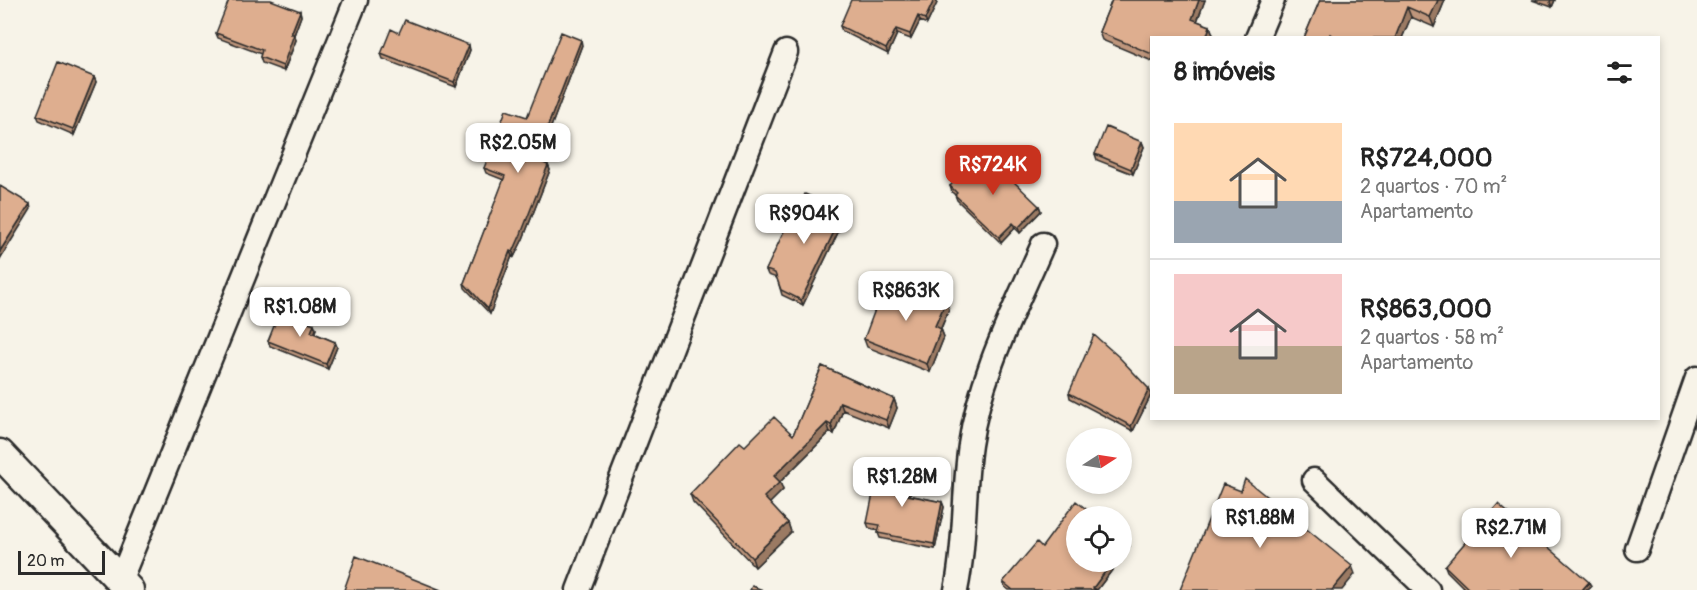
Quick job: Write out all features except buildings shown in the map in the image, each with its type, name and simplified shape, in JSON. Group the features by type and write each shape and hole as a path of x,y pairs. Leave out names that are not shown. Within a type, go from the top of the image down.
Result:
{"street":[{"path":"0,454 125,586 356,0"},
{"path":"1258,36 1273,0"},
{"path":"578,590 786,52"},
{"path":"956,590 963,538 970,443 978,407 999,344 1043,244"},
{"path":"1637,549 1697,378"},
{"path":"1314,480 1428,590"}]}
